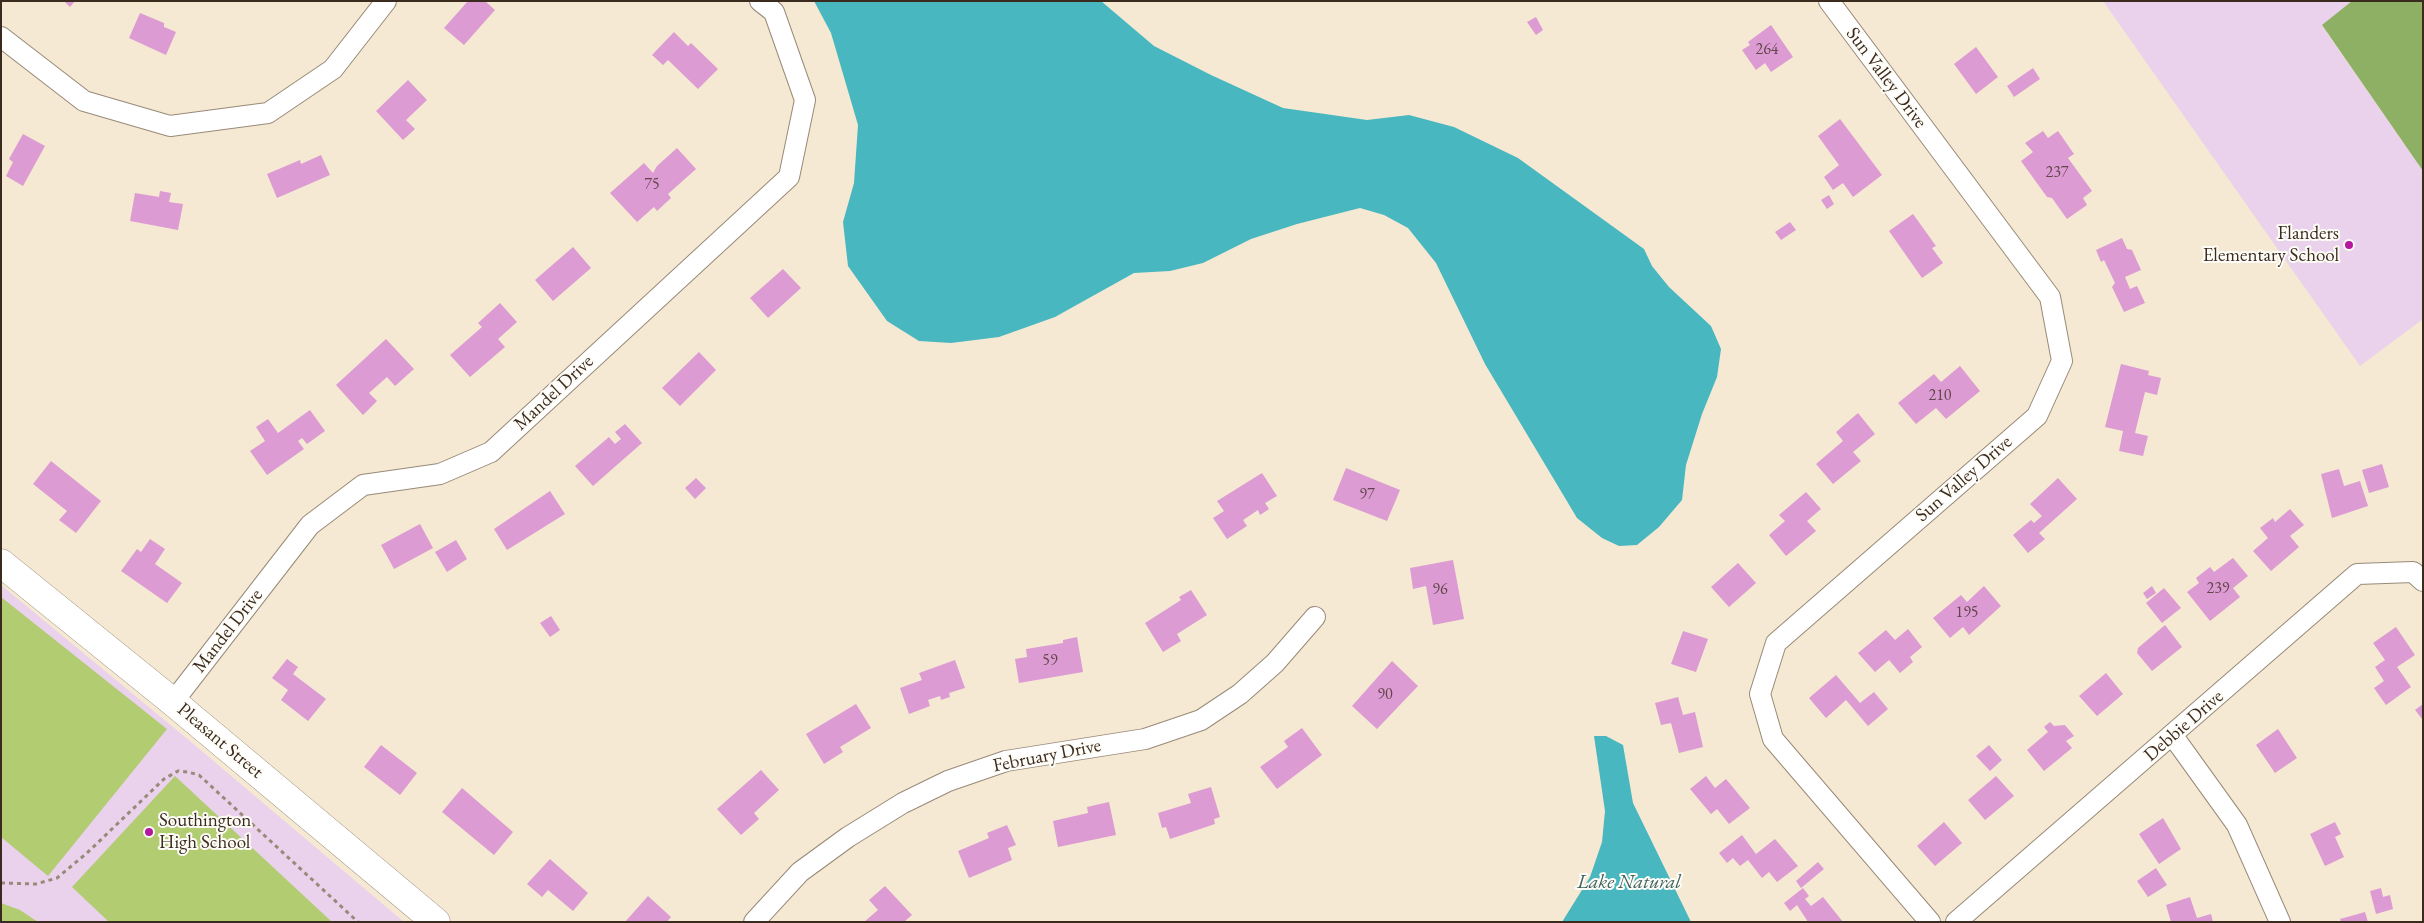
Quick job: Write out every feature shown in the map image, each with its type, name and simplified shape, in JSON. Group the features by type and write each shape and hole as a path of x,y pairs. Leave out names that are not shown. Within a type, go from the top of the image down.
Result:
{"street":[{"path":"1,37 84,101 170,126 268,113 333,69 386,1"},
{"name":"Mandel Drive","path":"174,702 310,525 363,485 440,474 491,452 789,177 805,100 774,12 760,1"},
{"name":"Sun Valley Drive","path":"1829,1 2050,297 2062,361 2037,416 1776,643 1760,694 1774,739 1930,922"},
{"name":"Pleasant Street","path":"1,563 174,702 436,922"},
{"name":"Debbie Drive","path":"1956,922 2357,574 2413,572 2423,581"},
{"name":"February Drive","path":"754,922 808,866 848,837 903,803 948,780 1006,761 1145,739 1201,720 1240,694 1276,663 1315,617"},
{"path":"2172,736 2237,825 2280,922"}],"path":[{"path":"1,883 36,884 57,878 87,853 164,779 178,771 188,772 199,775 358,922"}],"shaded area":[{"name":"Flanders Elementary School","path":"2103,1 2352,1 2322,26 2423,171 2423,319 2360,366"},
{"name":"Southington High School","path":"1,585 191,742 404,922 1,922"}],"green space":[{"path":"2352,1 2423,1 2423,171 2322,25"},
{"path":"1,597 167,729 48,876 1,837"},
{"path":"175,776 332,922 109,922 72,887"},
{"path":"1,903 20,910 38,922 1,922"}],"water":[{"path":"814,1 1101,1 1154,46 1283,108 1367,120 1409,115 1454,127 1518,158 1644,249 1652,266 1669,287 1711,326 1721,349 1717,377 1702,414 1686,465 1682,500 1659,527 1637,545 1619,546 1602,538 1577,518 1485,364 1436,263 1408,228 1384,215 1360,208 1297,224 1251,239 1203,263 1170,271 1134,273 1055,317 999,337 951,343 919,341 887,321 848,266 843,222 854,183 858,125 831,33"},
{"name":"Lake Natural","path":"1594,736 1606,736 1623,745 1633,803 1691,922 1562,922 1590,877 1602,842 1605,811"}],"building":[{"path":"64,1 75,1 70,7"},
{"path":"468,1 485,1 495,10 464,45 444,28"},
{"path":"140,13 164,23 164,27 176,32 166,55 129,38"},
{"path":"1536,17 1543,30 1536,35 1527,22"},
{"path":"1771,25 1793,57 1771,72 1765,63 1756,70 1742,50 1750,45 1748,42"},
{"path":"674,32 688,46 691,43 718,69 698,89 668,60 663,65 652,55"},
{"path":"1976,47 1998,77 1976,94 1954,64"},
{"path":"2033,68 2040,79 2014,97 2007,86"},
{"path":"408,80 427,100 406,120 415,129 403,140 376,111"},
{"path":"1840,119 1882,175 1853,197 1843,183 1833,190 1824,177 1839,165 1818,136"},
{"path":"2043,131 2048,138 2058,131 2074,154 2068,158 2092,191 2083,198 2087,205 2067,219 2052,198 2047,197 2021,161 2033,152 2025,143"},
{"path":"23,134 45,146 23,186 6,176 13,162 9,159"},
{"path":"677,148 696,169 668,194 671,198 657,211 654,207 637,222 610,193 644,163 653,173 657,166"},
{"path":"321,155 330,175 277,198 267,174 300,160 301,164"},
{"path":"160,191 171,193 169,202 183,204 178,230 130,221 135,193 159,197"},
{"path":"1829,195 1834,204 1827,209 1821,200"},
{"path":"1913,214 1936,246 1932,248 1943,263 1922,278 1889,231"},
{"path":"1790,222 1796,230 1781,240 1775,232"},
{"path":"2122,238 2127,249 2132,250 2141,270 2125,277 2130,289 2137,286 2145,303 2124,312 2112,287 2115,283 2104,260 2101,262 2096,250"},
{"path":"573,247 591,268 553,301 535,280"},
{"path":"783,269 801,288 768,318 750,298"},
{"path":"500,303 517,322 498,339 505,347 470,377 450,355 482,327 478,323"},
{"path":"386,339 414,369 395,386 387,377 369,393 377,401 363,415 336,385"},
{"path":"699,352 716,370 680,406 662,388"},
{"path":"2121,364 2149,371 2148,375 2161,378 2157,395 2145,392 2135,433 2148,436 2143,456 2119,451 2123,431 2105,427"},
{"path":"1960,366 1980,391 1946,419 1936,408 1916,424 1898,403 1934,374 1941,382"},
{"path":"310,410 325,431 307,444 302,438 298,441 304,449 267,475 250,451 265,441 256,427 268,419 278,433"},
{"path":"1858,413 1875,434 1853,452 1861,461 1833,484 1816,464 1843,441 1836,432"},
{"path":"625,424 642,443 593,486 575,466 609,437 615,444 621,439 615,432"},
{"path":"51,461 101,501 76,533 59,520 67,511 33,484"},
{"path":"2382,464 2389,487 2369,493 2362,470"},
{"path":"1346,468 1400,490 1387,521 1333,500"},
{"path":"2339,469 2344,486 2360,481 2368,506 2332,518 2321,474"},
{"path":"1262,473 1277,496 1265,503 1269,509 1260,515 1258,510 1243,520 1247,526 1227,539 1213,518 1224,511 1217,501"},
{"path":"696,478 706,488 695,499 685,488"},
{"path":"2058,478 2077,499 2039,533 2045,539 2028,553 2013,535 2031,520 2034,523 2042,516 2030,504"},
{"path":"550,491 565,514 507,550 494,529"},
{"path":"1806,492 1821,509 1807,521 1816,531 1786,556 1769,535 1785,521 1779,515"},
{"path":"2290,509 2304,525 2290,536 2299,547 2271,571 2253,551 2268,538 2260,528 2273,518 2275,522"},
{"path":"420,524 433,548 394,569 381,545"},
{"path":"150,539 165,549 155,564 182,583 167,603 121,571 137,549 141,552"},
{"path":"456,540 467,559 447,572 435,552"},
{"path":"2233,558 2248,576 2233,588 2240,597 2210,621 2187,592 2199,583 2196,578 2210,567 2214,572"},
{"path":"1453,560 1464,619 1433,625 1426,586 1413,589 1410,568"},
{"path":"1738,563 1756,583 1729,607 1711,587"},
{"path":"1984,586 2001,606 1969,635 1963,627 1950,638 1933,618 1961,595 1967,602"},
{"path":"2152,586 2156,593 2147,599 2143,593"},
{"path":"2164,588 2181,608 2162,623 2146,603"},
{"path":"1191,590 1207,615 1177,634 1181,641 1163,652 1145,623 1181,600 1179,597"},
{"path":"551,616 560,630 550,637 540,623"},
{"path":"2165,625 2182,647 2152,671 2137,653 2138,648"},
{"path":"2396,627 2415,655 2397,667 2411,687 2386,705 2374,688 2384,681 2375,667 2385,660 2373,643"},
{"path":"1908,629 1922,647 1910,657 1913,662 1900,673 1889,660 1875,672 1858,653 1886,630 1895,640"},
{"path":"1683,631 1708,639 1696,672 1671,664"},
{"path":"1077,637 1083,672 1019,683 1015,659 1027,657 1026,649 1063,643 1063,640"},
{"path":"287,659 298,667 293,674 326,699 308,721 281,700 288,690 272,678"},
{"path":"955,660 965,688 949,693 950,697 941,700 940,696 928,700 930,706 909,714 900,688 922,680 919,673"},
{"path":"1392,661 1418,686 1377,729 1352,706"},
{"path":"2106,673 2123,694 2097,716 2079,696"},
{"path":"1836,675 1860,703 1874,692 1888,709 1868,726 1846,700 1826,718 1809,698"},
{"path":"1678,697 1683,715 1695,712 1703,747 1679,753 1671,723 1661,725 1655,703"},
{"path":"856,704 871,728 840,747 843,752 824,764 806,734"},
{"path":"2423,704 2423,720 2415,710"},
{"path":"2050,722 2054,726 2065,725 2074,736 2066,741 2072,748 2044,771 2027,750 2048,732 2044,727"},
{"path":"1302,728 1322,755 1277,789 1260,767 1288,747 1284,741"},
{"path":"2278,729 2297,758 2275,773 2256,745"},
{"path":"381,745 417,773 400,795 364,767"},
{"path":"1989,745 2002,760 1990,771 1976,756"},
{"path":"761,770 779,790 754,813 759,819 741,835 717,809"},
{"path":"1706,776 1715,788 1726,779 1750,808 1729,824 1717,809 1711,814 1690,789"},
{"path":"1996,776 2014,796 1985,820 1968,800"},
{"path":"1211,787 1220,817 1214,819 1215,824 1170,839 1166,827 1162,828 1158,813 1191,803 1188,794"},
{"path":"462,788 513,832 494,855 442,812"},
{"path":"1109,802 1116,835 1058,847 1053,821 1088,813 1087,807"},
{"path":"2163,818 2181,849 2159,864 2139,834"},
{"path":"1944,822 1962,843 1935,866 1917,846"},
{"path":"2335,822 2341,834 2335,837 2344,857 2325,866 2310,834"},
{"path":"1007,825 1016,845 1008,848 1012,860 969,878 958,851 989,838 987,833"},
{"path":"1742,835 1756,854 1775,839 1798,866 1777,882 1769,872 1762,878 1748,860 1740,866 1733,858 1727,863 1719,853"},
{"path":"550,859 588,893 573,911 548,890 542,897 527,884"},
{"path":"1818,862 1824,869 1801,888 1796,881"},
{"path":"2156,868 2167,885 2148,897 2137,881"},
{"path":"885,886 912,915 904,922 864,922 878,910 869,900"},
{"path":"1803,888 1809,896 1805,899 1811,906 1823,897 1843,922 1808,922 1797,905 1790,911 1784,903"},
{"path":"2381,888 2383,897 2390,895 2393,909 2376,914 2370,891"},
{"path":"648,896 671,917 667,922 625,922"},
{"path":"2190,897 2197,918 2211,914 2213,922 2171,922 2166,905"},
{"path":"2365,912 2368,922 2341,922 2340,919"}],"place":[{"name":"Flanders Elementary School","path":"2349,245"},
{"name":"Southington High School","path":"149,832"}]}
